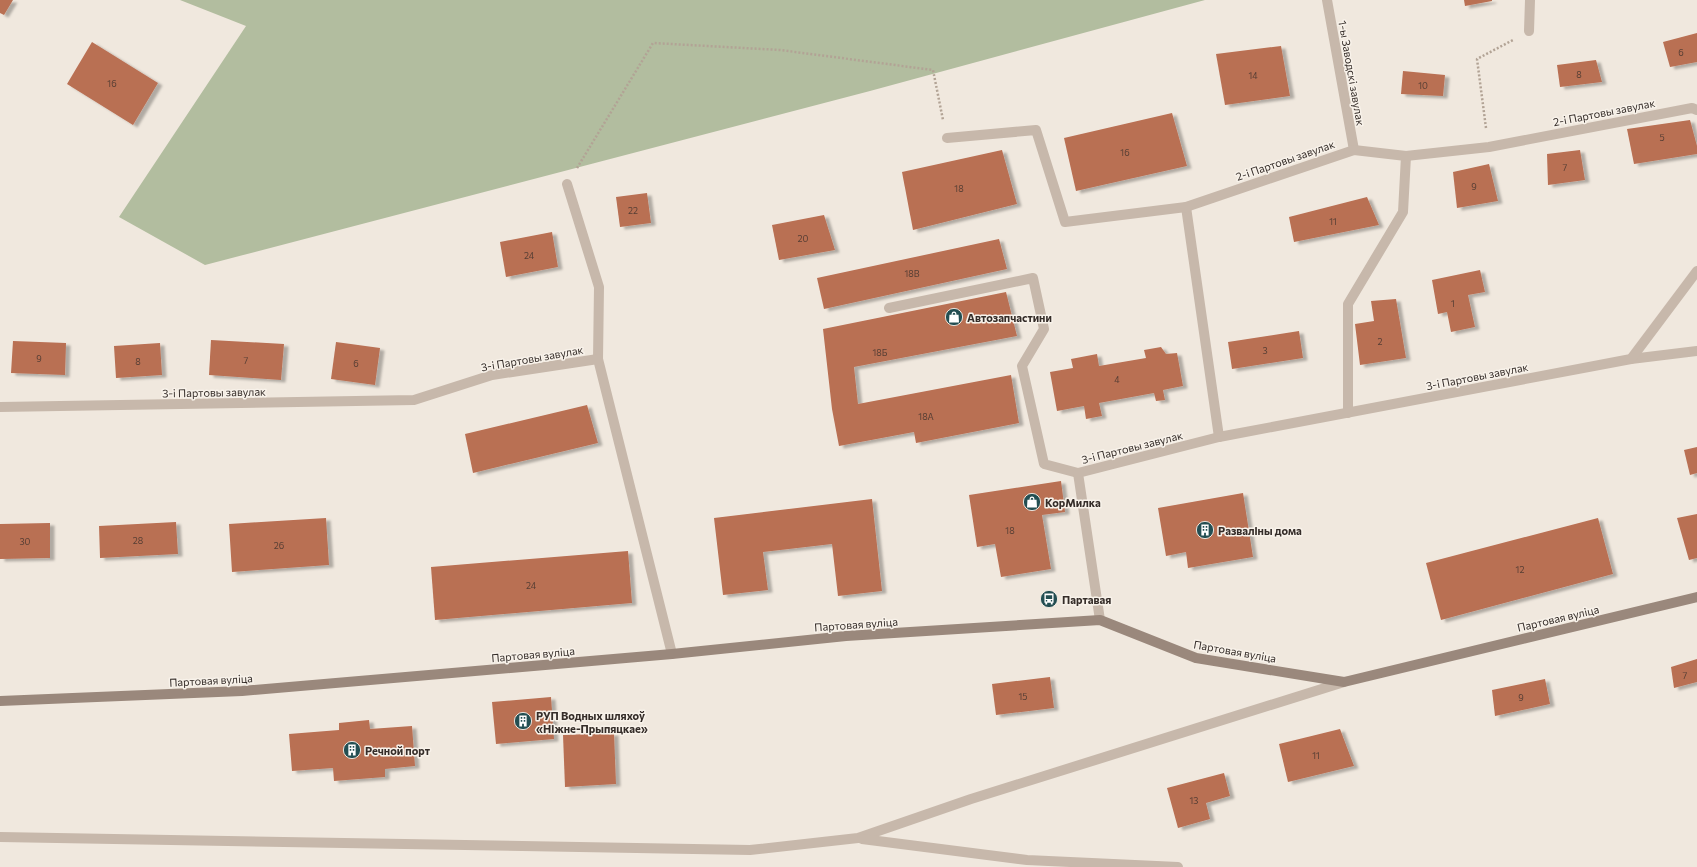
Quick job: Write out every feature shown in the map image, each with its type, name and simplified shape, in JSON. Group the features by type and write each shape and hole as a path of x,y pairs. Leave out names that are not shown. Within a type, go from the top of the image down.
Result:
{"street":[{"name":"1-ы Заводскі завулак","path":"1327,0 1354,150"},
{"path":"1529,31 1530,0"},
{"name":"2-і Партовы завулак","path":"947,138 1036,130 1065,222 1186,207 1354,150 1406,156 1489,146 1692,108 1697,110"},
{"path":"1348,413 1348,304 1403,212 1406,156"},
{"path":"567,184 600,287 598,359"},
{"path":"1186,207 1220,437"},
{"path":"1631,359 1697,271"},
{"path":"889,308 1033,278 1044,329 1022,366 1044,464 1078,473"},
{"name":"3-і Партовы завулак","path":"1100,620 1078,473 1220,437 1631,359 1697,351"},
{"name":"3-і Партовы завулак","path":"0,407 414,400 492,375 598,359 672,654"},
{"name":"Партовая вуліца","path":"0,701 242,691 672,654 846,636 1100,620 1196,658 1344,682 1697,597"},
{"path":"0,837 750,850 858,838 972,798 1344,682"},
{"path":"858,838 1027,860 1178,867"}],"path":[{"path":"1489,146 1477,59 1529,31"},
{"path":"567,184 653,43 780,50 934,70 947,138"}],"green space":[{"path":"180,0 1205,0 870,91 205,265 119,217 246,26"}],"building":[{"path":"0,0 13,0 4,15 0,13"},
{"path":"1464,0 1492,0 1492,1 1465,6"},
{"path":"1697,33 1697,62 1670,67 1663,42"},
{"path":"92,42 158,83 133,125 67,84"},
{"path":"1281,46 1290,96 1225,105 1216,54"},
{"path":"1596,60 1602,82 1560,87 1557,65"},
{"path":"1403,71 1445,75 1443,96 1401,94"},
{"path":"1172,113 1187,166 1076,191 1064,138"},
{"path":"1690,120 1697,146 1697,154 1634,164 1627,129"},
{"path":"1002,150 1017,204 913,230 902,172"},
{"path":"1580,150 1585,180 1548,185 1547,154"},
{"path":"1489,164 1498,201 1457,208 1453,172"},
{"path":"647,193 651,223 620,227 616,197"},
{"path":"1367,197 1379,225 1294,242 1289,217"},
{"path":"824,215 835,250 779,260 772,225"},
{"path":"552,232 558,267 506,277 500,242"},
{"path":"999,239 1007,269 824,309 817,278"},
{"path":"1480,270 1485,292 1468,295 1475,327 1451,332 1447,312 1438,314 1432,280"},
{"path":"1006,292 1017,336 854,367 858,404 1011,375 1019,423 916,443 914,432 839,446 832,409 823,329"},
{"path":"1396,299 1406,358 1360,365 1355,324 1374,321 1371,301"},
{"path":"1299,331 1303,358 1232,369 1228,342"},
{"path":"211,340 284,344 281,380 209,375"},
{"path":"13,341 66,343 65,375 11,373"},
{"path":"336,342 380,348 375,385 331,379"},
{"path":"160,343 162,375 116,378 114,346"},
{"path":"1161,347 1166,354 1177,353 1183,386 1163,390 1165,400 1156,401 1154,393 1099,403 1102,416 1086,419 1084,406 1057,411 1050,372 1073,368 1071,359 1097,354 1099,366 1146,358 1144,350"},
{"path":"587,405 598,443 473,473 465,434"},
{"path":"1697,447 1697,473 1690,475 1684,450"},
{"path":"1061,481 1065,512 1042,515 1051,569 1001,577 995,544 977,547 969,495"},
{"name":"Разваліны дома","path":"1243,493 1253,557 1188,568 1186,552 1166,556 1158,508"},
{"path":"872,499 882,591 838,596 832,544 763,552 768,590 723,595 714,518"},
{"path":"1697,514 1697,558 1689,560 1677,518"},
{"path":"326,518 329,565 232,572 229,524"},
{"path":"1598,518 1613,574 1441,620 1426,563"},
{"path":"176,522 178,554 100,558 99,526"},
{"path":"50,523 50,558 0,559 0,524"},
{"path":"628,551 632,603 435,620 431,567"},
{"path":"1697,659 1697,682 1674,688 1671,667"},
{"path":"1050,677 1054,708 996,715 992,684"},
{"path":"1545,679 1550,704 1495,716 1492,690"},
{"name":"РУП Водных шляхоў «Ніжне-Прыпяцкае»","path":"551,697 554,739 496,744 492,702"},
{"name":"Речной порт","path":"369,720 370,729 412,726 415,766 385,769 385,777 334,781 333,768 292,771 289,734 339,730 339,723"},
{"path":"1340,729 1354,766 1288,782 1279,744"},
{"path":"614,733 616,784 565,787 563,735"},
{"path":"1224,773 1230,796 1206,803 1210,819 1178,828 1167,788"}],"place":[{"name":"Автозапчастини","path":"954,317"},
{"name":"КорМилка","path":"1032,502"},
{"name":"Разваліны дома","path":"1205,530"},
{"name":"Партавая","path":"1049,599"},
{"name":"РУП Водных шляхоў «Ніжне-Прыпяцкае»","path":"523,721"},
{"name":"Речной порт","path":"352,750"}]}
